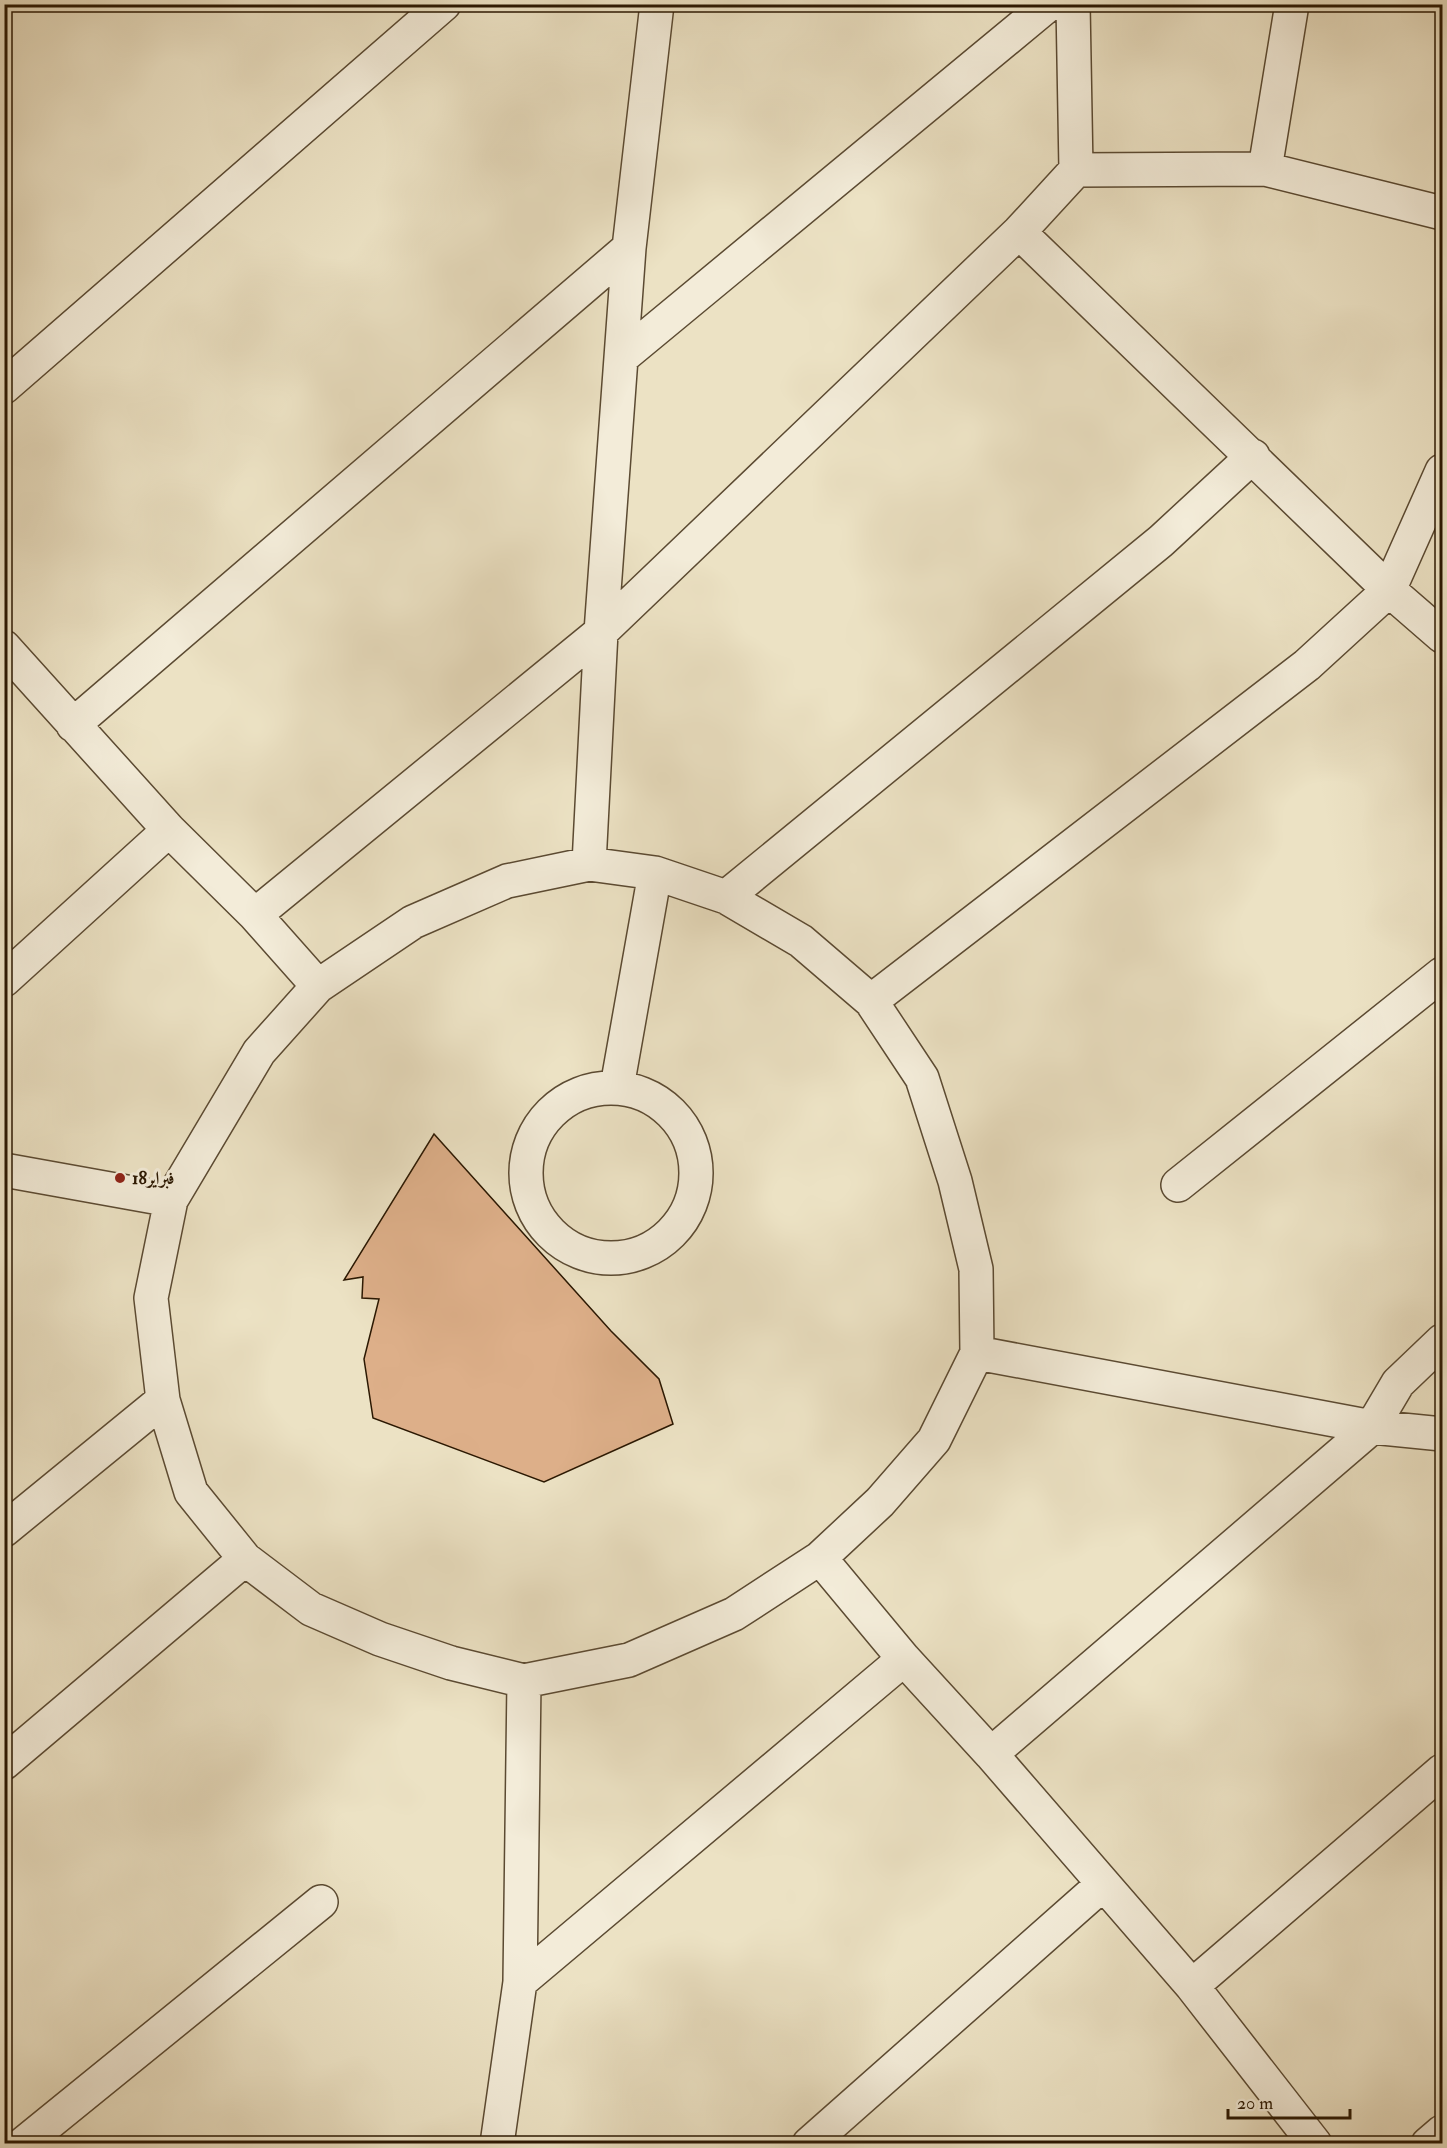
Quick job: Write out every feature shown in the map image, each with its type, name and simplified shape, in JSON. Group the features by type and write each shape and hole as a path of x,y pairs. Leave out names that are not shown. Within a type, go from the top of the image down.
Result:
{"street":[{"path":"4,387 444,4"},
{"path":"589,864 601,632 629,248 657,4"},
{"path":"621,357 1048,4"},
{"path":"255,915 601,632 1019,232 1076,170 1073,4"},
{"path":"1265,169 1292,4"},
{"path":"1076,170 1265,169 1443,213"},
{"path":"1019,232 1389,590 1443,636"},
{"path":"73,725 629,248"},
{"path":"726,897 1161,541 1253,456"},
{"path":"871,1001 1307,664 1389,590 1443,471"},
{"path":"4,647 169,830 255,915 318,986"},
{"path":"4,980 169,830"},
{"path":"589,864 655,873 726,897 801,941 871,1001 921,1078 955,1181 976,1269 977,1353 934,1440 880,1502 820,1558 734,1614 630,1660 524,1681 451,1663 380,1639 311,1609 245,1558 191,1492 163,1400 152,1298 171,1200 259,1052 318,986 412,922 507,881 589,864"},
{"path":"617,1087 655,873"},
{"path":"1178,1185 1443,974"},
{"path":"617,1087 648,1096 674,1114 686,1132 694,1152 696,1173 694,1194 686,1214 674,1231 657,1245 638,1254 618,1258 596,1256 576,1250 558,1239 543,1223 532,1204 527,1183 527,1162 532,1141 542,1122 558,1106 586,1092 617,1087"},
{"path":"4,1170 171,1200"},
{"path":"991,1754 1372,1427 1398,1383 1443,1341"},
{"path":"977,1353 1372,1427 1443,1434"},
{"path":"4,1530 163,1400"},
{"path":"4,1763 245,1558"},
{"path":"820,1558 904,1659 991,1754 1192,1986 1315,2144"},
{"path":"520,1982 904,1659"},
{"path":"496,2144 520,1982 524,1681"},
{"path":"1192,1986 1443,1771"},
{"path":"809,2144 1103,1884"},
{"path":"23,2144 321,1902"},
{"path":"1428,2144 1443,2132"}],"building":[{"path":"434,1134 611,1331 659,1379 673,1424 544,1482 373,1418 364,1359 379,1299 362,1298 363,1277 344,1280"}],"place":[{"name":"18فبراير","path":"120,1178"}]}
